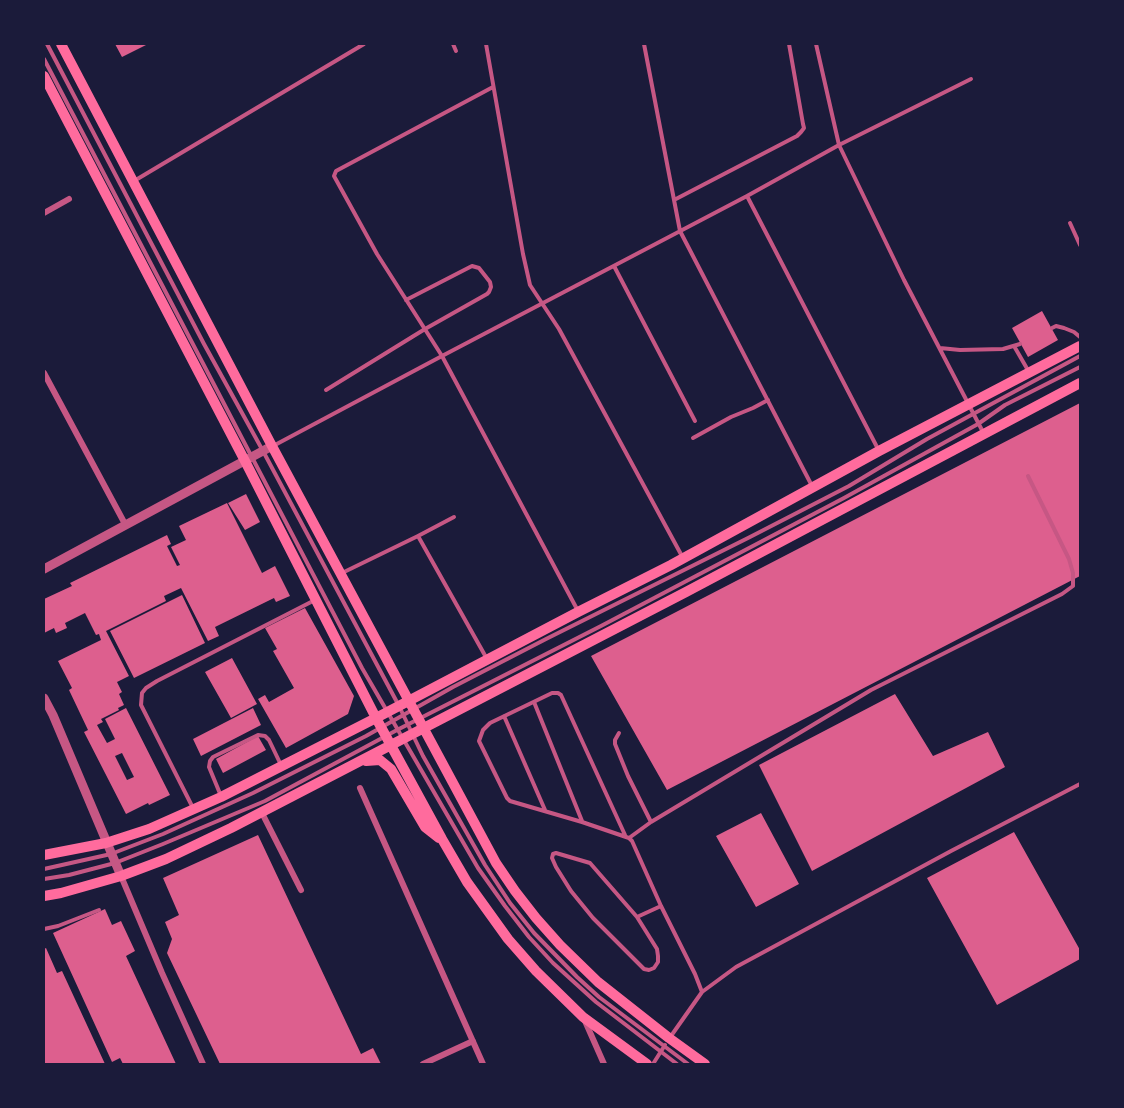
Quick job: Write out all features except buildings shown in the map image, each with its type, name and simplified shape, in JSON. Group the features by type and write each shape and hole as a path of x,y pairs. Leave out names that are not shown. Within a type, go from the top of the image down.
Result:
{"main road":[{"path":"61,44 134,181 268,449 341,573 411,713 496,863 536,918 598,982 667,1042 705,1065"},
{"path":"44,79 249,459 316,599 384,732 467,882 508,939 536,971 583,1017 647,1065"},
{"path":"44,855 106,843 148,829 221,797 282,766 384,732 405,732 411,713 487,659 683,558 879,451 970,409 1029,373 1080,346"},
{"path":"44,896 121,876 166,859 262,813 361,761 384,732 390,717 411,713 686,592 1080,383"},
{"path":"361,761 380,760 391,769 425,827 442,839"}],"street":[{"path":"44,213 69,199"},
{"path":"44,373 125,524"},
{"path":"44,569 268,449"},
{"path":"44,698 203,1065"},
{"path":"360,788 483,1065"},
{"path":"262,813 301,890"},
{"path":"583,1017 604,1065"},
{"path":"423,1065 473,1041"}],"lane":[{"path":"47,44 204,344 268,449 411,713"},
{"path":"134,181 364,44"},
{"path":"453,44 456,51"},
{"path":"486,44 530,285 559,329 683,558"},
{"path":"644,44 680,231 812,487"},
{"path":"674,200 797,136 804,128 789,44"},
{"path":"816,44 839,145 904,280 984,434"},
{"path":"44,59 249,459 390,717 405,732 485,865 510,903 534,933 599,997 667,1042 688,1065"},
{"path":"268,449 839,145 971,79"},
{"path":"493,87 336,171 334,176 377,254 442,356 578,612"},
{"path":"747,196 879,451"},
{"path":"1070,223 1080,245"},
{"path":"614,266 695,421"},
{"path":"326,390 487,294 491,287 490,282 479,268 472,267 406,300"},
{"path":"1052,328 1056,326 1064,328 1080,337"},
{"path":"939,348 1003,349 1020,344"},
{"path":"1014,346 1029,373"},
{"path":"677,1065 589,996 553,963 505,906 478,868 405,732 411,713 453,687 849,486 970,409 1080,356"},
{"path":"411,713 601,626 834,503 978,424 1005,405 1080,367"},
{"path":"693,438 768,400"},
{"path":"627,837 871,690 1062,594 1073,586 1073,573 1069,559 1028,476"},
{"path":"341,573 454,518"},
{"path":"418,536 487,659"},
{"path":"193,809 141,705 142,693 157,681 316,599"},
{"path":"627,837 510,801 479,741 483,730 490,723 552,693 561,695 702,992"},
{"path":"534,702 582,822"},
{"path":"504,716 545,811"},
{"path":"44,879 69,875 164,844 259,803 384,732"},
{"path":"44,869 113,859 384,732"},
{"path":"619,733 615,744 651,822"},
{"path":"221,797 209,767 213,757 258,735 265,736 269,740 282,766"},
{"path":"652,1065 702,992 723,975 749,959 1080,784"},
{"path":"553,854 590,863 637,916 657,949 658,962 654,968 649,970 644,969 578,900 556,867 552,858 553,854"},
{"path":"637,916 661,906"},
{"path":"44,929 99,910"}]}
